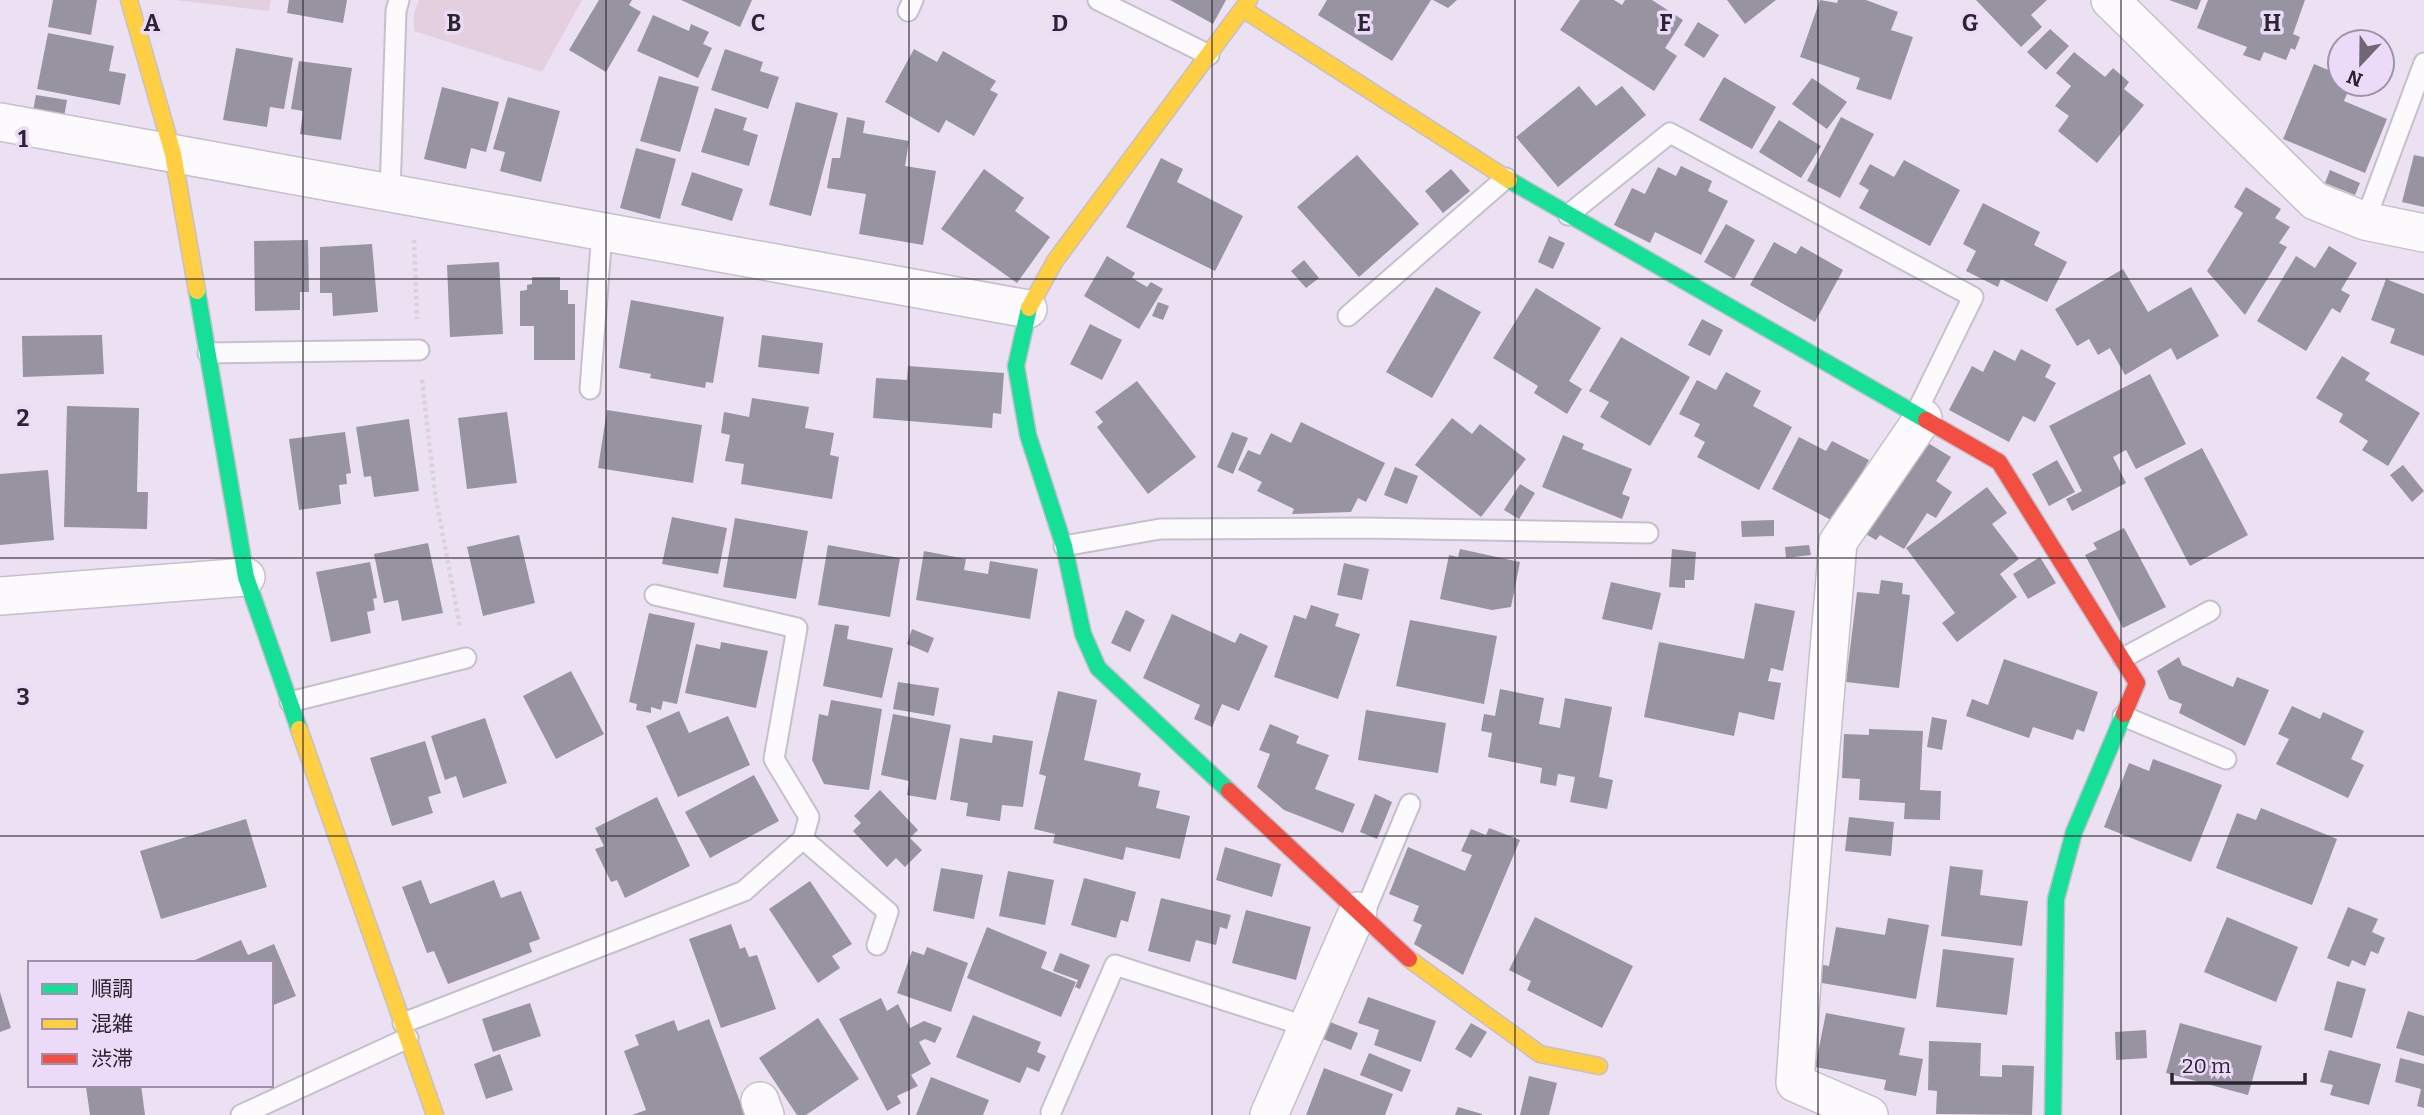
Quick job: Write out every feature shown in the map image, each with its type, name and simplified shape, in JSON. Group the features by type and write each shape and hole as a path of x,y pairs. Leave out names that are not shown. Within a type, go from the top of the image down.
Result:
{"street":[{"path":"129,0 173,155 246,578 435,1115"},
{"path":"2110,0 2315,201 2365,220 2424,233"},
{"path":"1599,1066 1540,1054 1412,962 1098,668 1083,634 1064,546 1028,435 1016,366 1028,309 1055,261 1246,5 1506,178 1999,462 2137,683 2074,832 2056,898 2053,1115"},
{"path":"0,122 1028,309"},
{"path":"1869,1115 1795,1083 1805,937 1838,542 1919,415"},
{"path":"0,596 246,578"},
{"path":"1269,1115 1361,913"}],"lane":[{"path":"399,0 396,11 401,195"},
{"path":"1098,0 1209,55"},
{"path":"2365,220 2424,63"},
{"path":"1569,215 1670,133 1973,297 1919,415"},
{"path":"1348,316 1506,178"},
{"path":"590,389 602,232"},
{"path":"208,353 419,350"},
{"path":"1064,546 1160,529 1364,528 1648,533"},
{"path":"241,1115 405,1030 744,891 803,839 809,817 774,759 797,628 655,595"},
{"path":"2123,658 2210,611"},
{"path":"290,702 466,658"},
{"path":"2123,716 2226,759"},
{"path":"1361,913 1410,804"},
{"path":"803,839 888,912 877,945"},
{"path":"1051,1112 1115,965 1308,1027"}],"path":[{"path":"401,195 435,493 466,658"}],"shaded area":[{"path":"175,0 271,0 269,11"},
{"path":"419,0 582,0 542,72 414,31 414,13"}],"building":[{"path":"53,0 97,0 91,35 48,27"},
{"path":"289,0 347,0 343,23 287,13"},
{"path":"599,0 632,0 629,5 641,12 606,72 569,50"},
{"path":"681,0 752,0 740,27"},
{"path":"1170,0 1226,0 1213,24"},
{"path":"1327,0 1431,0 1392,61 1318,15"},
{"path":"1433,0 1457,0 1448,8"},
{"path":"1580,0 1614,0 1622,5 1625,0 1652,0 1683,20 1665,48 1677,56 1654,91 1560,30"},
{"path":"1727,0 1776,0 1745,24"},
{"path":"1820,0 1837,3 1838,0 1866,0 1898,12 1891,30 1913,37 1891,100 1856,89 1860,78 1800,57"},
{"path":"1976,0 2047,0 2031,15 2042,27 2021,47"},
{"path":"2169,0 2201,0 2197,10"},
{"path":"2208,0 2305,0 2293,34 2300,37 2295,50 2291,48 2286,60 2264,52 2260,61 2243,55 2247,47 2197,28"},
{"path":"653,15 689,31 691,24 709,32 703,44 712,48 698,78 637,51"},
{"path":"1698,22 1719,35 1704,58 1684,45"},
{"path":"2050,29 2069,46 2046,70 2027,52"},
{"path":"48,33 114,46 109,71 126,74 120,105 37,89"},
{"path":"236,48 293,58 284,109 270,107 267,127 223,120"},
{"path":"725,49 763,62 760,71 779,77 768,109 711,90"},
{"path":"914,49 937,62 943,51 996,81 990,90 998,94 974,136 946,120 939,133 885,102"},
{"path":"2074,52 2105,77 2113,68 2129,82 2124,89 2144,105 2097,163 2058,131 2069,116 2055,106 2071,86 2056,73"},
{"path":"299,61 352,68 341,140 300,134 303,111 291,109"},
{"path":"2314,64 2326,69 2326,98 2345,98 2344,101 2387,119 2365,173 2283,139"},
{"path":"659,76 699,87 680,152 640,141"},
{"path":"1724,77 1776,107 1752,149 1699,120"},
{"path":"1812,78 1847,102 1827,129 1792,104"},
{"path":"1579,86 1596,106 1622,86 1646,115 1558,187 1516,137"},
{"path":"442,87 499,102 486,152 471,148 466,169 424,159"},
{"path":"36,95 67,100 64,117 33,111"},
{"path":"508,97 560,111 541,182 500,171 505,152 493,149"},
{"path":"796,102 838,113 811,216 769,205"},
{"path":"715,108 747,118 743,130 758,135 749,166 701,152"},
{"path":"847,117 865,121 863,133 909,141 905,166 936,171 923,245 859,234 866,194 827,188 832,158 840,158"},
{"path":"1841,117 1874,134 1840,198 1807,181"},
{"path":"1779,120 1821,146 1801,178 1759,152"},
{"path":"636,148 676,159 660,219 620,208"},
{"path":"1357,155 1419,224 1359,277 1297,207"},
{"path":"2414,155 2424,157 2424,207 2402,202"},
{"path":"1161,158 1183,169 1177,182 1243,216 1215,271 1126,227"},
{"path":"1904,160 1960,190 1930,246 1859,208 1869,190 1859,184 1870,164 1894,177"},
{"path":"1681,166 1712,181 1708,191 1728,201 1701,255 1655,232 1650,243 1614,225 1632,188 1645,194 1658,167 1676,176"},
{"path":"984,169 1024,198 1015,211 1050,237 1017,283 941,229"},
{"path":"1451,169 1470,191 1443,213 1425,191"},
{"path":"2330,170 2360,183 2355,195 2325,183"},
{"path":"692,172 743,189 732,221 681,205"},
{"path":"2246,187 2281,209 2275,218 2290,227 2279,243 2287,247 2245,315 2207,271 2243,213 2234,207"},
{"path":"1983,203 2040,232 2034,245 2067,262 2047,302 2001,279 1998,287 1966,271 1976,251 1963,244"},
{"path":"1726,224 1755,240 1734,279 1704,262"},
{"path":"1549,236 1565,243 1553,269 1538,262"},
{"path":"308,240 309,292 300,292 300,310 255,311 254,241"},
{"path":"1774,242 1796,254 1801,246 1843,270 1815,322 1750,285"},
{"path":"372,244 378,312 333,316 332,293 320,293 320,247"},
{"path":"2329,246 2357,263 2341,290 2350,295 2340,313 2332,308 2306,351 2257,321 2296,256 2315,268"},
{"path":"1107,256 1135,273 1132,278 1147,287 1151,282 1163,289 1139,329 1084,296"},
{"path":"1304,260 1319,278 1306,288 1291,271"},
{"path":"499,262 503,334 450,337 447,265"},
{"path":"2123,269 2148,312 2191,287 2219,336 2177,360 2171,348 2125,375 2110,348 2098,355 2089,339 2077,346 2055,309"},
{"path":"532,277 560,277 560,290 568,290 568,304 575,304 575,360 534,360 534,326 520,326 520,291 527,290 527,285 532,284"},
{"path":"2386,279 2424,294 2424,356 2390,343 2395,329 2371,320"},
{"path":"1436,287 1481,312 1432,398 1386,372"},
{"path":"1536,288 1601,328 1569,381 1582,389 1567,414 1534,393 1538,386 1493,358"},
{"path":"631,300 724,317 713,383 706,382 705,388 650,378 651,374 619,368"},
{"path":"1158,302 1169,306 1163,320 1152,316"},
{"path":"1702,319 1723,330 1710,356 1688,345"},
{"path":"1090,324 1122,340 1102,380 1070,364"},
{"path":"102,335 104,374 23,377 22,336"},
{"path":"762,335 823,343 819,374 758,367"},
{"path":"1621,337 1690,377 1650,446 1600,417 1609,402 1589,391"},
{"path":"2021,349 2051,365 2045,377 2056,383 2035,422 2023,416 2009,442 1949,410 1972,366 1983,372 1994,350 2015,361"},
{"path":"2342,356 2370,373 2365,380 2420,413 2388,466 2362,450 2368,441 2339,422 2343,414 2316,398"},
{"path":"908,366 1004,373 1001,414 993,413 992,428 873,418 876,378 907,380"},
{"path":"1726,372 1761,391 1753,406 1792,427 1759,490 1697,457 1705,442 1694,436 1700,424 1679,414 1697,380 1716,390"},
{"path":"2150,374 2186,444 2136,469 2126,450 2113,457 2126,483 2072,511 2066,499 2082,491 2049,426"},
{"path":"1137,381 1196,457 1148,494 1097,427 1103,422 1095,412"},
{"path":"752,398 809,407 805,428 834,433 830,455 839,457 832,499 741,484 744,464 725,461 730,435 721,433 724,412 749,417"},
{"path":"67,406 139,408 137,492 148,492 147,529 64,527"},
{"path":"607,410 702,425 693,483 598,468"},
{"path":"507,412 517,483 467,489 458,418"},
{"path":"1452,418 1472,434 1480,424 1526,459 1481,517 1415,465"},
{"path":"409,419 419,491 374,497 371,476 364,477 356,427"},
{"path":"1301,422 1385,463 1366,502 1358,498 1351,512 1292,514 1294,509 1257,491 1262,482 1238,470 1248,450 1260,455 1271,433 1291,443"},
{"path":"345,432 351,473 346,474 347,484 339,485 341,504 299,510 289,439"},
{"path":"1232,432 1248,438 1233,474 1217,467"},
{"path":"1563,435 1584,444 1582,449 1632,469 1622,494 1630,497 1622,519 1542,487"},
{"path":"1799,437 1826,451 1832,441 1869,460 1835,522 1772,489"},
{"path":"1923,440 1951,457 1936,481 1952,492 1936,518 1927,513 1904,549 1880,535 1876,540 1864,533"},
{"path":"2202,448 2248,535 2190,566 2144,478"},
{"path":"2057,460 2075,492 2049,506 2032,474"},
{"path":"2403,465 2424,491 2412,502 2390,475"},
{"path":"1395,467 1418,476 1407,504 1384,495"},
{"path":"48,470 54,540 0,545 0,474"},
{"path":"1520,484 1535,493 1519,519 1504,510"},
{"path":"1987,487 2007,513 1992,524 2019,559 2000,574 2017,597 1957,642 1942,623 1955,613 1906,548"},
{"path":"672,517 727,528 718,574 662,564"},
{"path":"735,518 808,531 796,599 723,587"},
{"path":"1774,520 1774,536 1742,537 1741,521"},
{"path":"2124,528 2166,607 2123,628 2085,555 2097,549 2093,543"},
{"path":"519,535 535,603 483,616 467,547"},
{"path":"428,543 443,613 402,621 398,600 384,603 374,554"},
{"path":"828,545 900,558 890,617 818,605"},
{"path":"1809,545 1811,555 1786,558 1785,547"},
{"path":"1460,549 1520,562 1511,607 1492,610 1440,599 1449,555 1458,557"},
{"path":"1672,549 1696,552 1694,580 1685,580 1685,588 1669,587"},
{"path":"924,551 966,559 964,570 988,574 990,561 1038,569 1030,619 916,600"},
{"path":"2040,557 2056,583 2028,599 2013,574"},
{"path":"370,562 377,598 373,599 375,610 367,612 371,633 331,642 316,572"},
{"path":"1344,563 1369,569 1362,600 1337,595"},
{"path":"1881,580 1903,583 1902,594 1910,595 1899,688 1846,682 1857,592 1879,594"},
{"path":"1611,582 1661,593 1652,630 1602,619"},
{"path":"1755,603 1795,611 1783,671 1771,668 1768,681 1781,683 1774,720 1739,712 1734,736 1644,717 1659,642 1744,659"},
{"path":"1311,605 1339,614 1335,626 1360,634 1338,699 1274,677 1294,615 1306,619"},
{"path":"1126,610 1145,620 1130,652 1111,643"},
{"path":"649,613 695,623 677,704 663,701 661,710 651,707 651,713 636,710 637,704 629,702"},
{"path":"1172,614 1235,643 1240,633 1268,646 1239,711 1222,704 1212,727 1194,719 1200,705 1143,678"},
{"path":"1410,620 1497,636 1484,704 1396,686"},
{"path":"835,624 849,626 847,639 893,648 882,698 823,686"},
{"path":"912,629 934,638 928,653 907,644"},
{"path":"721,642 768,651 756,708 685,693 696,644 720,649"},
{"path":"2179,657 2182,665 2233,687 2237,677 2269,690 2245,746 2179,713 2182,704 2169,699 2157,671"},
{"path":"2004,659 2098,692 2084,732 2077,729 2073,740 2033,727 2029,738 1966,716 1972,699 1988,705"},
{"path":"571,671 604,734 556,759 523,696"},
{"path":"898,682 939,688 934,716 893,709"},
{"path":"1500,689 1544,698 1539,724 1560,728 1565,698 1612,707 1599,777 1613,780 1607,809 1570,802 1575,777 1558,774 1556,786 1540,783 1542,768 1488,757 1492,733 1481,731 1484,714 1495,716"},
{"path":"1058,691 1097,700 1084,760 1141,773 1138,786 1160,791 1156,808 1190,816 1180,859 1126,847 1123,860 1053,843 1055,834 1034,829 1046,776 1039,774"},
{"path":"831,700 882,709 869,790 824,784 812,760 819,714 828,716"},
{"path":"2292,706 2320,719 2323,712 2364,731 2351,759 2364,765 2348,798 2276,764 2289,739 2278,734"},
{"path":"1366,710 1446,723 1438,773 1358,760"},
{"path":"679,711 689,733 728,716 750,765 678,797 646,726"},
{"path":"893,714 951,725 936,800 907,795 909,781 881,775"},
{"path":"1932,717 1947,720 1942,750 1927,747"},
{"path":"485,718 507,783 463,798 456,776 445,780 431,736"},
{"path":"1270,724 1299,736 1296,743 1329,755 1315,789 1355,804 1343,833 1284,810 1257,787 1270,754 1259,750"},
{"path":"1869,729 1923,731 1920,790 1941,791 1940,820 1904,819 1905,803 1859,800 1860,779 1842,778 1844,734 1869,735"},
{"path":"993,735 1033,741 1023,807 1002,805 1000,821 966,816 968,803 950,800 960,738 992,743"},
{"path":"425,741 441,793 428,797 433,813 392,826 370,758"},
{"path":"2153,759 2222,785 2191,862 2104,827 2129,763 2149,771"},
{"path":"754,775 779,821 710,858 685,812"},
{"path":"880,790 918,830 910,838 922,850 905,867 896,858 887,867 853,831 861,823 854,816"},
{"path":"1375,794 1392,802 1377,839 1360,832"},
{"path":"657,797 690,866 625,898 617,880 611,882 595,849 604,846 595,828"},
{"path":"2261,808 2337,839 2312,905 2216,868 2237,813 2256,820"},
{"path":"1849,817 1894,822 1891,856 1845,851"},
{"path":"246,819 267,887 161,919 140,851"},
{"path":"1489,828 1520,840 1463,975 1414,944 1422,925 1413,921 1419,906 1389,894 1408,847 1465,871 1472,855 1461,851 1471,829 1486,835"},
{"path":"1225,847 1281,864 1272,897 1216,880"},
{"path":"1950,866 1983,870 1980,895 2028,901 2022,946 1941,936"},
{"path":"941,868 983,875 974,919 933,911"},
{"path":"1008,871 1054,880 1045,925 999,916"},
{"path":"1084,878 1136,892 1128,922 1121,920 1116,938 1071,925"},
{"path":"421,880 430,904 494,880 501,898 521,891 540,939 529,943 532,952 448,984 434,951 427,953 402,887"},
{"path":"810,881 852,944 832,956 840,968 818,983 769,909"},
{"path":"1161,898 1231,915 1227,929 1220,927 1216,945 1196,940 1190,962 1148,951"},
{"path":"2348,907 2378,919 2372,932 2385,938 2378,954 2371,951 2365,966 2352,960 2349,967 2327,958"},
{"path":"1246,910 1311,927 1296,980 1232,963"},
{"path":"1535,917 1633,966 1602,1028 1527,990 1531,981 1509,970"},
{"path":"2227,917 2298,947 2276,1002 2204,972"},
{"path":"1888,918 1929,925 1916,999 1816,982 1819,964 1829,966 1836,927 1885,935"},
{"path":"731,924 740,949 745,947 749,957 757,955 776,1009 721,1028 689,939"},
{"path":"987,927 1047,952 1041,968 1076,982 1061,1017 967,978"},
{"path":"241,940 248,955 274,944 296,996 273,1005 273,961 193,961"},
{"path":"927,947 968,963 951,1012 897,993 912,951 924,955"},
{"path":"1943,949 2014,958 2007,1015 1936,1007"},
{"path":"1060,953 1090,965 1080,989 1075,987 1078,980 1053,971"},
{"path":"2337,981 2366,989 2352,1038 2324,1030"},
{"path":"0,992 11,1028 0,1032"},
{"path":"1368,997 1436,1021 1421,1062 1374,1045 1379,1030 1358,1023"},
{"path":"881,998 887,1011 898,1004 910,1028 924,1021 942,1028 935,1043 925,1039 919,1042 931,1064 911,1075 918,1086 897,1096 901,1103 887,1111 839,1019"},
{"path":"530,1003 541,1036 493,1052 482,1019"},
{"path":"2408,1011 2424,1016 2424,1056 2396,1048"},
{"path":"1826,1013 1905,1028 1899,1055 1923,1059 1916,1096 1884,1090 1886,1080 1815,1067"},
{"path":"973,1015 1041,1042 1037,1052 1046,1056 1039,1072 1027,1067 1020,1083 956,1057"},
{"path":"818,1018 859,1079 806,1115 797,1115 759,1058"},
{"path":"709,1019 745,1115 632,1115 646,1110 624,1051 639,1045 635,1035 674,1020 678,1031"},
{"path":"1330,1022 1358,1033 1351,1050 1323,1039"},
{"path":"1471,1023 1487,1032 1471,1058 1455,1049"},
{"path":"2180,1023 2262,1046 2248,1095 2166,1073"},
{"path":"2146,1030 2147,1058 2116,1060 2115,1032"},
{"path":"1929,1041 1981,1043 1980,1076 2002,1077 2002,1065 2034,1066 2032,1115 1936,1114 1937,1091 1928,1090"},
{"path":"2329,1050 2381,1064 2369,1105 2330,1095 2333,1085 2320,1082"},
{"path":"1369,1053 1411,1070 1402,1092 1360,1075"},
{"path":"500,1054 513,1090 486,1099 474,1064"},
{"path":"2400,1058 2424,1064 2424,1108 2417,1106 2421,1089 2395,1082"},
{"path":"1324,1068 1393,1094 1385,1115 1306,1115"},
{"path":"1529,1076 1557,1083 1549,1115 1520,1115"},
{"path":"931,1077 989,1100 983,1115 916,1115"},
{"path":"86,1087 141,1087 145,1115 90,1115"},
{"path":"1458,1107 1482,1114 1482,1115 1455,1115"}],"traffic: fast":[{"path":"1509,180 1926,420"},
{"path":"197,291 246,577 299,729"},
{"path":"1029,308 1016,366 1028,435 1064,546 1083,634 1098,668 1229,791"},
{"path":"2053,1115 2056,899 2074,832 2124,714"}],"traffic: slow":[{"path":"129,0 173,154 197,291"},
{"path":"1029,308 1055,261 1249,0"},
{"path":"1243,9 1509,180"},
{"path":"299,729 435,1115"},
{"path":"1409,959 1540,1054 1599,1066"}],"traffic: jam":[{"path":"1926,420 1999,462 2137,683 2124,714"},
{"path":"1229,791 1409,959"}]}
